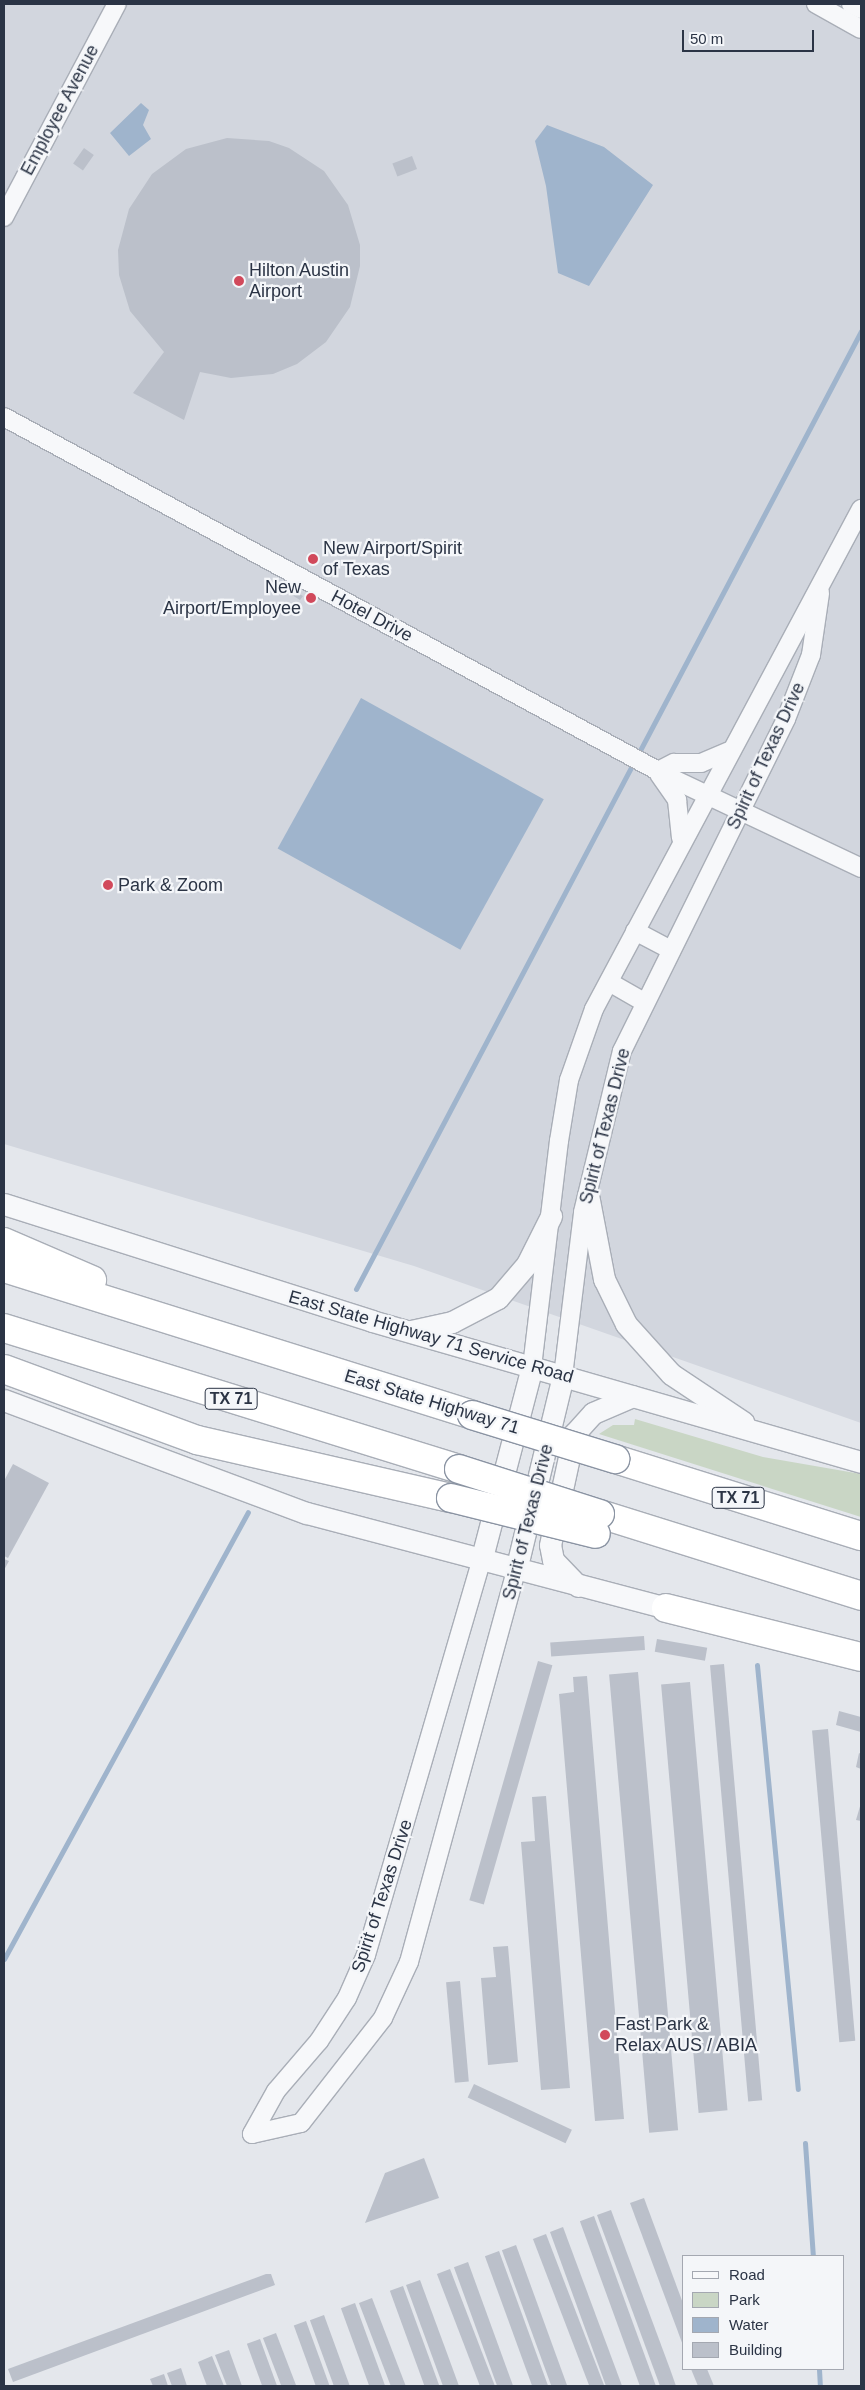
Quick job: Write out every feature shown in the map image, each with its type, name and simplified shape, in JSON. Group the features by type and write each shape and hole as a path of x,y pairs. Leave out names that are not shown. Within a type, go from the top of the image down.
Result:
{"highway":[{"path":"4,1242 94,1280 130,1307"},
{"name":"East State Highway 71","path":"4,1268 861,1536"},
{"name":"TX 71","path":"4,1328 459,1470 598,1524"},
{"path":"4,1369 197,1440 452,1498 598,1524 774,1568 861,1596"},
{"path":"666,1608 861,1657"}],"street":[{"name":"Employee Avenue","path":"4,217 117,4"},
{"path":"816,4 861,29"},
{"path":"851,4 861,9"},
{"name":"Hotel Drive","path":"4,417 652,768 861,868"},
{"name":"Spirit of Texas Drive","path":"821,585 811,655 742,811 644,1002 622,1051 588,1195 563,1376 516,1570 410,1962 374,2031 300,2122 252,2134 276,2091 319,2041 347,1998 366,1955 480,1560 532,1367 569,1080 609,982 635,931 706,793 861,509"},
{"path":"681,842 683,825 677,800 652,768 674,763 702,763 729,751"},
{"path":"635,931 671,950"},
{"path":"609,982 644,1002"},
{"path":"588,1195 604,1279 626,1324 671,1374 755,1432"},
{"name":"East State Highway 71 Service Road","path":"4,1204 408,1331 861,1462"},
{"path":"408,1331 452,1322 498,1298 527,1264 551,1216"},
{"path":"578,1586 554,1560 550,1545 574,1434 593,1413 633,1396"},
{"path":"4,1400 251,1495 516,1570 666,1608"}],"shaded area":[{"path":"4,4 861,4 861,1423 414,1266 4,1144"}],"green space":[{"path":"635,1419 763,1457 861,1474 861,1517 599,1434 613,1425 634,1425"}],"water":[{"path":"141,103 149,110 143,125 151,139 129,156 110,133"},
{"path":"547,125 604,147 653,185 589,286 558,273 546,186 535,141"},
{"path":"361,698 544,799 460,950 278,848"}],"building":[{"name":"Hilton Austin Airport","path":"227,138 269,141 289,148 324,171 348,205 360,245 360,266 350,307 326,342 297,364 273,374 231,378 200,372 184,420 133,393 164,352 130,311 119,275 118,250 129,209 152,174 186,149"},
{"path":"84,148 94,155 83,170 73,164"},
{"path":"412,156 417,169 397,177 392,164"},
{"path":"323,563 332,567 330,571 321,566"},
{"path":"294,591 303,596 300,600 292,595"},
{"path":"13,1464 49,1483 8,1558 4,1556 4,1481"},
{"path":"4,1559 9,1561 4,1570"},
{"path":"644,1636 645,1650 551,1657 550,1643"},
{"path":"657,1639 707,1648 705,1661 655,1652"},
{"path":"538,1661 552,1665 484,1904 469,1900"},
{"path":"724,1664 762,2100 748,2102 710,1665"},
{"path":"638,1672 678,2130 649,2133 609,1675"},
{"path":"587,1676 624,2119 595,2121 559,1694 574,1692 573,1677"},
{"path":"690,1682 727,2110 699,2113 661,1685"},
{"path":"839,1711 861,1717 861,1732 836,1725"},
{"path":"828,1729 855,2041 839,2042 812,1730"},
{"path":"859,1753 861,1754 861,1769 856,1767"},
{"path":"546,1796 570,2088 541,2090 521,1842 535,1841 532,1797"},
{"path":"861,1803 861,1821 856,1820"},
{"path":"508,1946 518,2062 488,2065 481,1978 496,1977 493,1947"},
{"path":"460,1981 469,2082 455,2083 446,1982"},
{"path":"474,2084 572,2130 566,2143 468,2098"},
{"path":"424,2158 439,2198 365,2223 385,2173"},
{"path":"644,2198 682,2301 682,2343 630,2203"},
{"path":"611,2210 676,2386 660,2386 597,2215"},
{"path":"594,2216 656,2386 640,2386 580,2221"},
{"path":"563,2227 622,2386 606,2386 550,2232"},
{"path":"546,2234 604,2385 589,2386 533,2239"},
{"path":"516,2245 567,2386 551,2386 502,2250"},
{"path":"499,2251 548,2386 532,2386 485,2256"},
{"path":"468,2262 513,2386 497,2386 454,2267"},
{"path":"450,2269 495,2386 480,2386 437,2274"},
{"path":"266,2274 271,2274 275,2285 13,2382 8,2369"},
{"path":"420,2280 459,2386 443,2386 406,2285"},
{"path":"403,2286 439,2386 424,2386 390,2291"},
{"path":"372,2298 406,2386 391,2386 359,2303"},
{"path":"355,2303 385,2386 369,2386 341,2308"},
{"path":"324,2315 350,2386 334,2386 310,2320"},
{"path":"306,2321 330,2386 316,2386 294,2325"},
{"path":"276,2333 296,2386 281,2386 263,2338"},
{"path":"260,2339 277,2386 262,2386 247,2344"},
{"path":"229,2350 242,2386 227,2386 215,2355"},
{"path":"212,2356 224,2386 207,2386 198,2362"},
{"path":"181,2368 187,2386 172,2386 167,2373"},
{"path":"691,2370 707,2370 714,2386 698,2386"},
{"path":"164,2374 168,2386 153,2386 150,2379"}],"waterway":[{"path":"356,1289 861,331"},
{"path":"4,1959 248,1512"},
{"path":"757,1665 798,2089"},
{"path":"805,2143 813,2255"},
{"path":"819,2370 820,2386"}],"place":[{"name":"Hilton Austin Airport","path":"239,281"},
{"name":"New Airport/Spirit of Texas","path":"313,559"},
{"name":"New Airport/Employee","path":"311,598"},
{"name":"Park & Zoom","path":"108,885"},
{"name":"Fast Park & Relax AUS / ABIA","path":"605,2035"}]}
